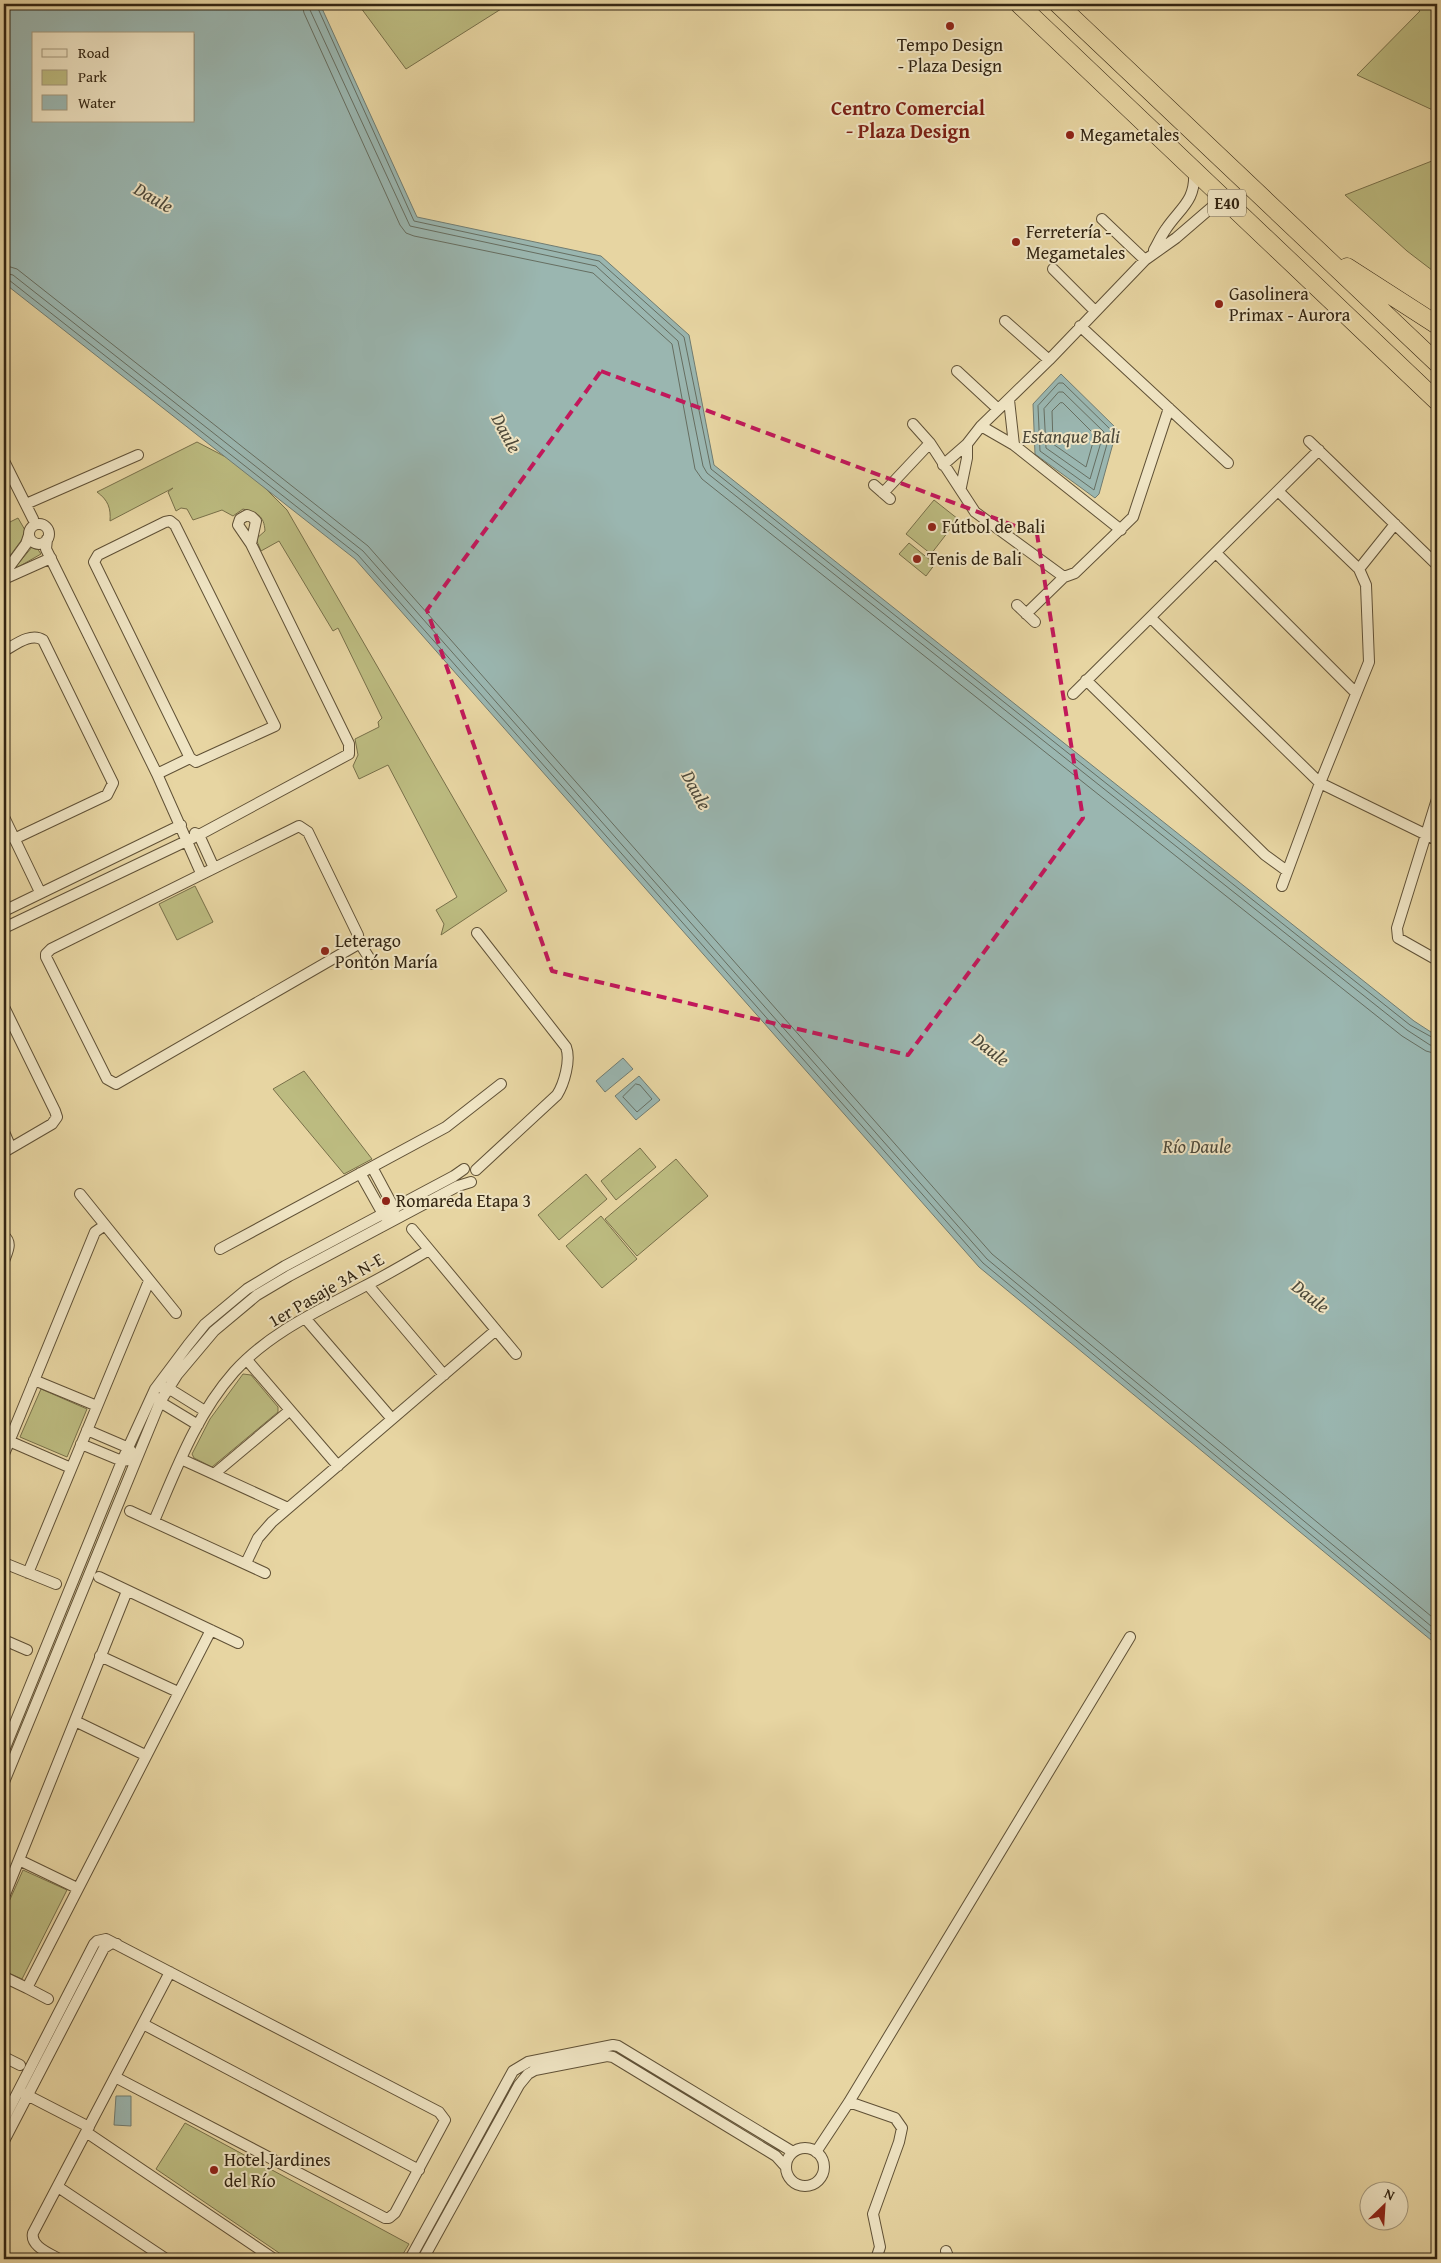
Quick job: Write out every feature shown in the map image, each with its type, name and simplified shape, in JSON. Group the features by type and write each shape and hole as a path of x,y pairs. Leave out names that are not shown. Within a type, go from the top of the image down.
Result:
{"highway":[{"name":"E40","path":"1019,4 1225,202 1437,401"},
{"name":"E40","path":"1058,4 1437,363"},
{"path":"1313,245 1437,325"}],"street":[{"path":"1148,257 1166,229 1190,199 1195,182 1194,172"},
{"path":"943,465 967,444 981,426 1049,360 1148,257 1176,238 1212,207 1225,202"},
{"path":"1102,219 1148,257"},
{"path":"1053,269 1095,311"},
{"path":"1005,320 1049,360"},
{"path":"1080,326 1228,463"},
{"path":"957,371 998,409"},
{"path":"1008,400 1014,445"},
{"path":"1026,614 1064,577 1076,574 1130,522 1136,512 1169,408"},
{"path":"912,424 930,443 943,465 961,487 975,512 1064,577"},
{"path":"981,426 1014,445 1121,530"},
{"path":"1310,441 1437,565"},
{"path":"874,485 886,496 930,443"},
{"path":"961,487 967,458 967,444"},
{"path":"1073,694 1319,450"},
{"path":"26,504 138,456"},
{"path":"4,461 26,504 34,526 31,540 36,543 42,543 48,549 157,774 201,873"},
{"path":"1278,491 1359,570 1366,585 1369,662 1320,783 1282,886"},
{"path":"168,520 175,525 275,726 199,762 192,761 190,758 94,562 98,554 168,520"},
{"path":"1359,570 1395,524"},
{"path":"34,526 48,530 48,549"},
{"path":"4,574 26,544 34,526"},
{"path":"4,928 187,839 199,835 347,756 350,751 251,544"},
{"path":"4,579 48,549"},
{"path":"1216,553 1356,693"},
{"path":"1017,605 1035,622"},
{"path":"1151,618 1320,783 1437,840"},
{"path":"4,651 29,638 43,640 113,783 107,794 14,839"},
{"path":"1086,680 1265,855 1287,871"},
{"path":"157,774 190,758"},
{"path":"1437,799 1397,928 1398,938 1437,960"},
{"path":"4,817 40,892"},
{"path":"181,825 199,835 214,868"},
{"path":"4,911 181,825"},
{"path":"359,942 120,1083 113,1084 107,1079 47,960 46,954 51,949 201,873 296,827 302,826 308,832 358,935 359,942 373,964"},
{"path":"476,1170 557,1095 563,1084 568,1056 566,1047 477,932"},
{"path":"4,1007 56,1114 52,1124 8,1150 4,1132"},
{"path":"220,1249 446,1127 501,1084"},
{"path":"372,1167 394,1208 394,1221"},
{"path":"4,1750 122,1461 130,1448 156,1389 205,1324 247,1289 464,1169 470,1167 476,1170"},
{"path":"464,1169 462,1173 463,1178 471,1182"},
{"path":"4,1782 135,1458 160,1402 168,1388 196,1351 214,1331 257,1295 458,1186 471,1182 477,1178 476,1170"},
{"path":"360,1173 383,1214 394,1221"},
{"path":"80,1194 176,1313"},
{"path":"4,1454 95,1232 105,1225"},
{"path":"412,1229 516,1354"},
{"path":"4,1236 9,1244 4,1261"},
{"name":"1er Pasaje 3A N-E","path":"154,1521 181,1459 205,1411 224,1384 246,1360 273,1338 304,1318 368,1285 429,1250"},
{"path":"28,1573 149,1281"},
{"path":"368,1285 444,1375"},
{"path":"304,1318 392,1419"},
{"path":"246,1563 258,1538 272,1522 496,1330"},
{"path":"246,1360 338,1466"},
{"path":"34,1380 97,1406"},
{"path":"156,1389 168,1388 205,1411"},
{"path":"156,1389 160,1402 198,1425"},
{"path":"214,1474 289,1411"},
{"path":"87,1430 130,1448 135,1458"},
{"path":"9,1441 71,1468"},
{"path":"81,1444 122,1461 135,1458"},
{"path":"181,1459 288,1508"},
{"path":"130,1511 265,1573"},
{"path":"4,1563 56,1584"},
{"path":"99,1577 238,1643"},
{"path":"4,1897 127,1591"},
{"path":"27,1988 145,1755 211,1630"},
{"path":"816,2152 850,2102 1130,1637"},
{"path":"4,1640 27,1650"},
{"path":"100,1656 178,1692"},
{"path":"75,1721 145,1755"},
{"path":"19,1860 77,1888"},
{"path":"4,2119 23,2093 104,1948 112,1943 440,2112 444,2117 444,2124 394,2213 389,2218 381,2218 115,2077"},
{"path":"59,2259 35,2244 32,2236 170,1972"},
{"path":"4,1977 48,1999"},
{"path":"143,2024 419,2170"},
{"path":"410,2259 513,2071 528,2062 613,2044 793,2152"},
{"path":"423,2259 519,2085 528,2074 535,2070 607,2056 613,2057 776,2156 785,2166 791,2180 798,2185 807,2186 816,2182 822,2175 824,2166 822,2158 816,2152 808,2148 800,2148 787,2158 785,2166"},
{"path":"4,2057 20,2064"},
{"path":"23,2093 88,2129 274,2259"},
{"path":"4,2141 23,2093"},
{"path":"850,2102 895,2118 902,2128 899,2142 873,2214 880,2247 876,2259"},
{"path":"58,2186 166,2259"}],"highlighted area":[{"path":"601,371 1037,534 1083,818 908,1055 552,971 427,610"}],"green space":[{"path":"358,4 509,4 406,69"},
{"path":"1410,4 1437,4 1437,112 1357,75 1420,11"},
{"path":"1437,159 1437,274 1407,251 1345,195"},
{"path":"197,442 243,466 287,510 507,891 441,935 444,924 436,910 457,897 388,765 359,779 353,766 358,755 355,739 379,727 378,722 382,718 338,628 333,631 279,541 261,551 256,539 265,531 261,518 243,509 233,516 222,510 193,520 187,509 181,508 176,511 168,492 173,488 110,521 108,505 97,492"},
{"name":"Fútbol de Bali","path":"934,500 958,519 931,554 906,534"},
{"path":"18,518 25,530 23,538 4,564 4,525"},
{"name":"Tenis de Bali","path":"909,543 935,564 926,576 899,554"},
{"path":"32,547 37,548 41,554 13,570"},
{"path":"195,886 213,922 177,940 159,904"},
{"path":"304,1071 372,1159 344,1174 273,1089"},
{"path":"640,1148 656,1167 616,1200 601,1181"},
{"path":"676,1159 708,1196 637,1256 605,1219"},
{"path":"586,1174 607,1199 559,1240 538,1215"},
{"path":"601,1216 637,1259 602,1288 566,1246"},
{"path":"243,1374 251,1375 278,1407 278,1412 212,1467 194,1458 192,1454 210,1419"},
{"path":"41,1389 87,1409 67,1457 20,1437"},
{"path":"23,1870 67,1890 22,1979 4,1971 4,1913"},
{"path":"185,2123 409,2244 400,2259 288,2259 156,2169"}],"water":[{"name":"Río Daule","path":"4,4 320,4 417,217 601,256 689,335 714,465 1414,1021 1437,1036 1437,1645 979,1267 355,559 4,283"},
{"name":"Estanque Bali","path":"1061,374 1117,429 1099,494 1095,498 1035,454 1033,404"},
{"path":"623,1058 633,1069 605,1092 596,1081"},
{"path":"639,1076 660,1100 636,1120 615,1096"},
{"path":"116,2096 131,2096 131,2126 114,2125"}],"place":[{"name":"Tempo Design - Plaza Design","path":"950,26"},
{"name":"Megametales","path":"1070,135"},
{"name":"Ferretería - Megametales","path":"1016,242"},
{"name":"Gasolinera Primax - Aurora","path":"1219,304"},
{"name":"Fútbol de Bali","path":"932,527"},
{"name":"Tenis de Bali","path":"917,559"},
{"name":"Leterago Pontón María","path":"325,951"},
{"name":"Romareda Etapa 3","path":"386,1201"},
{"name":"Hotel Jardines del Río","path":"214,2170"}],"district":[{"name":"Centro Comercial - Plaza Design","path":"908,120"}],"water label":[{"name":"Daule","path":"154,197"},
{"name":"Daule","path":"507,433"},
{"name":"Daule","path":"697,790"},
{"name":"Daule","path":"991,1049"},
{"name":"Daule","path":"1311,1296"}]}
